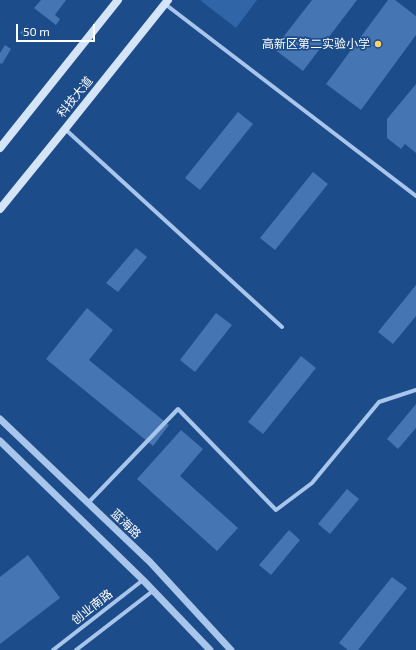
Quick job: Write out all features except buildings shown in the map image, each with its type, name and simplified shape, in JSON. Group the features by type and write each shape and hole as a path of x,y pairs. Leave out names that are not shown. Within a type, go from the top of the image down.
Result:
{"main road":[{"path":"0,148 118,0"},
{"name":"科技大道","path":"0,209 167,2"}],"street":[{"path":"167,2 416,196"},
{"path":"65,130 282,327"},
{"path":"88,503 178,409 276,510 312,482 379,402 416,390"},
{"name":"蓝海路","path":"0,419 150,562 231,650"},
{"path":"0,441 144,580 210,650"},
{"name":"创业南路","path":"53,650 144,580"},
{"name":"创业南路","path":"76,650 154,590"}],"shaded area":[{"path":"200,0 257,0 236,28"}],"place":[{"name":"高新区第二实验小学","path":"378,44"}]}
